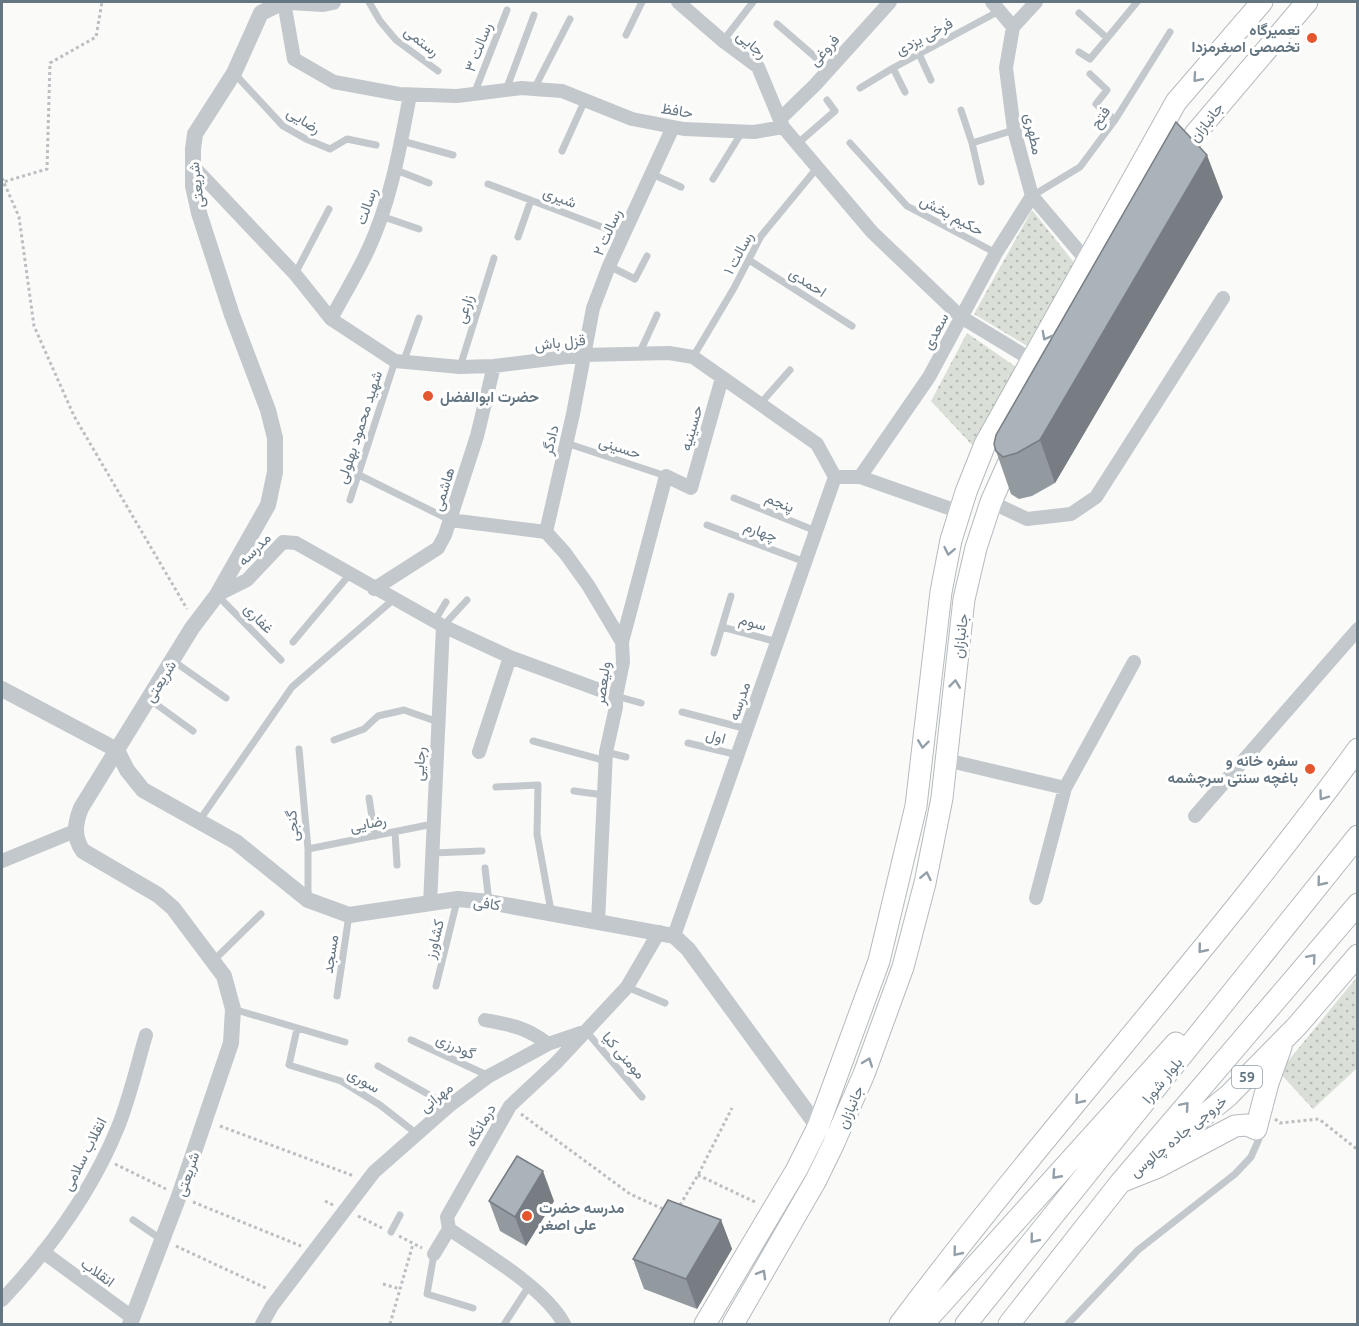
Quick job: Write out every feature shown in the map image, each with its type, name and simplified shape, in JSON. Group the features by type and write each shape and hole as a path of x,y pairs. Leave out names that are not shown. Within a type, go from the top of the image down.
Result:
{"main road":[{"name":"جانبازان","path":"705,1324 797,1169 818,1127 879,961 916,806 941,592 951,540 985,444 1176,102 1262,2"},
{"name":"جانبازان","path":"1171,174 1195,134 1307,2"},
{"path":"1071,289 1070,297 1074,304 1084,309"},
{"name":"جانبازان","path":"733,1324 816,1180 833,1145 864,1074 903,967 925,883 942,798 964,599 990,502 1022,432"},
{"path":"900,1324 1294,835 1358,749"},
{"name":"بلوار شورا","path":"966,1324 1358,836"},
{"path":"1009,1324 1120,1183 1358,904"},
{"path":"923,1324 1159,1060 1268,948"},
{"name":"خروجی جاده چالوس","path":"1120,1183 1228,1096 1283,1040 1358,955"},
{"path":"1120,1183 1158,1167 1235,1126 1246,1125 1259,1119 1283,1040"},
{"path":"818,1127 833,1145"}],"street":[{"name":"شریعتی","path":"132,1321 180,1196 231,1042 233,1009 224,976 173,908 158,895 83,851 77,843 75,831 81,808 172,660 217,595 268,505 275,472 276,447 268,410 232,315 199,213 193,186 192,165 195,135 234,73 261,13 284,2"},
{"name":"حافظ","path":"284,2 294,59 334,82 410,94 457,96 522,88 562,91 632,119 684,129 754,132 781,123"},
{"path":"291,2 323,4 333,2"},
{"name":"رجایی","path":"678,2 723,41 758,67 781,123"},
{"name":"فروغی","path":"781,123 890,2"},
{"path":"997,6 1014,27 1036,2"},
{"name":"مطهری","path":"1014,27 1006,68 1014,130 1032,196 1087,261"},
{"name":"رسالت","path":"331,319 368,250 381,216 396,170 410,94"},
{"path":"781,123 872,232 961,317 1032,360"},
{"name":"رسالت ۲","path":"584,355 593,308 609,266 673,127"},
{"name":"قزل باش","path":"192,165 295,274 331,319 399,362 460,367 494,366 584,355 640,352 693,357 817,444 835,477"},
{"name":"سعدی","path":"860,477 929,377 996,253 1032,196"},
{"path":"990,502 1027,519 1071,514 1096,497 1223,298"},
{"name":"دادگر","path":"546,532 584,355"},
{"name":"هاشمی","path":"375,589 438,548 450,520 477,435 494,366"},
{"name":"حسینیه","path":"666,476 691,488 722,378"},
{"path":"622,642 666,476"},
{"path":"835,477 860,477 960,512"},
{"name":"مدرسه","path":"667,934 738,755 835,477"},
{"path":"450,520 546,532"},
{"name":"ولیعصر","path":"546,532 565,553 588,585 622,642 623,662 606,757 598,922"},
{"name":"مدرسه","path":"217,595 247,580 283,542 296,543 439,624 510,657 616,696"},
{"name":"رجایی","path":"430,904 438,722 439,624"},
{"path":"1195,816 1358,629"},
{"path":"479,753 510,657"},
{"path":"1036,898 1065,788 1134,662"},
{"path":"2,689 117,750"},
{"name":"کافی","path":"117,750 127,770 143,790 236,842 308,900 349,915 458,899 489,902 667,934"},
{"path":"946,760 1065,788"},
{"path":"2,861 75,831"},
{"path":"667,934 688,949 818,1127"},
{"name":"مهرانی","path":"262,1324 272,1306 374,1172 449,1106 489,1076 548,1044 586,1031 627,987 667,934"},
{"path":"485,1020 520,1027 534,1033 548,1044"},
{"name":"درمانگاه","path":"434,1254 449,1229 447,1217 510,1106 586,1031"},
{"name":"انقلاب سلامی","path":"2,1300 43,1252 90,1186 118,1126 146,1035"},
{"path":"449,1229 516,1274 557,1312 564,1324"},
{"name":"انقلاب","path":"43,1252 132,1321"}],"lane":[{"name":"رستمی","path":"369,2 380,21 396,40 438,71"},
{"path":"626,35 642,2"},
{"path":"723,41 753,2"},
{"path":"1079,52 1090,58 1137,2"},
{"name":"فرخی یزدی","path":"860,88 997,6"},
{"name":"رسالت ۳","path":"474,94 507,10"},
{"path":"1079,13 1107,38"},
{"path":"506,90 534,15"},
{"path":"534,89 570,19"},
{"path":"777,24 829,69"},
{"name":"فتح","path":"1032,196 1080,167 1115,120 1170,32"},
{"path":"919,54 931,80"},
{"path":"893,68 905,92"},
{"name":"رضایی","path":"234,73 283,126 306,140 330,149 347,140 376,145"},
{"path":"1090,74 1107,90 1096,104 1115,120"},
{"path":"562,151 585,100"},
{"path":"797,144 835,111 827,100"},
{"path":"961,110 981,182"},
{"path":"972,143 1030,125"},
{"path":"713,179 742,132"},
{"path":"402,141 453,155"},
{"name":"حکیم بخش","path":"850,143 907,206 996,253"},
{"name":"رسالت ۱","path":"693,357 761,236 817,168"},
{"path":"396,170 429,183"},
{"path":"652,174 681,188"},
{"name":"شیری","path":"488,184 623,235"},
{"path":"518,237 531,200"},
{"path":"295,274 329,209"},
{"path":"381,216 419,229"},
{"path":"609,266 634,279 647,256"},
{"name":"زارعی","path":"460,367 494,258"},
{"name":"احمدی","path":"749,260 852,326"},
{"path":"640,352 657,315"},
{"name":"شهید محمود بهلولی","path":"350,500 399,362 419,318"},
{"path":"760,404 790,370"},
{"name":"حسینی","path":"566,443 666,476"},
{"path":"359,475 450,520"},
{"name":"پنجم","path":"734,498 816,531"},
{"name":"چهارم","path":"707,525 805,562"},
{"path":"293,642 350,574"},
{"name":"غفاری","path":"217,595 281,660"},
{"path":"714,653 731,596"},
{"path":"200,821 292,687 394,599"},
{"path":"439,624 467,600"},
{"path":"439,624 446,602"},
{"name":"سوم","path":"722,627 777,642"},
{"path":"172,660 226,698"},
{"name":"مدرسه","path":"616,696 641,703"},
{"path":"149,699 193,731"},
{"path":"334,740 364,729 378,716 404,710 438,722"},
{"path":"682,712 747,729"},
{"path":"533,741 606,757 626,757"},
{"name":"اول","path":"688,742 738,755"},
{"name":"گنجی","path":"299,749 308,849 308,900"},
{"path":"496,787 538,785 537,834 551,914"},
{"path":"574,791 604,795"},
{"path":"369,798 375,836"},
{"name":"رضایی","path":"308,849 433,824"},
{"path":"395,832 398,865"},
{"path":"432,853 482,851"},
{"path":"486,868 489,902"},
{"name":"کشاورز","path":"436,986 458,899"},
{"path":"214,960 261,914"},
{"name":"مسجد","path":"337,996 349,915"},
{"path":"627,987 665,1003"},
{"path":"233,1009 345,1042"},
{"name":"سوری","path":"297,1029 289,1065 341,1081 380,1105 417,1134"},
{"name":"مومنی کیا","path":"586,1031 642,1097"},
{"name":"گودرزی","path":"411,1040 489,1076"},
{"path":"378,1066 449,1106"},
{"path":"1068,1324 1138,1250 1235,1174 1251,1157 1259,1139 1259,1119"},
{"path":"391,1232 400,1215"},
{"path":"133,1220 162,1240"},
{"path":"434,1254 427,1294 473,1308"},
{"path":"505,1323 529,1286"}],"path":[{"path":"2,180 47,169 50,63 96,37 102,2"},
{"path":"2,180 2,186"},
{"path":"2,180 19,217 34,326 74,416 196,624"},
{"path":"510,1106 630,1194 674,1215"},
{"path":"680,1205 732,1108"},
{"path":"1259,1119 1269,1113 1280,1123 1319,1119 1358,1150"},
{"path":"205,1120 367,1181"},
{"path":"103,1158 180,1196 314,1251"},
{"path":"698,1175 772,1210"},
{"path":"162,1240 281,1294"},
{"path":"390,1324 413,1244"},
{"path":"382,1284 400,1289"}],"shaded area":[{"path":"1032,210 1076,265 1032,349 974,314"},
{"path":"967,333 1016,367 973,446 931,401"},
{"path":"1357,977 1357,1068 1313,1109 1279,1072"}],"building":[{"path":"1176,122 1207,155 1040,440 1017,453 1003,457 996,451 994,444 996,435"},
{"path":"517,1156 543,1171 515,1217 489,1201"},
{"path":"668,1200 721,1220 686,1279 633,1259"}],"place":[{"name":"تعمیرگاه تخصصی اصغرمزدا","path":"1312,38"},
{"name":"حضرت ابوالفضل","path":"428,396"},
{"name":"سفره خانه و باغچه سنتی سرچشمه","path":"1310,769"},
{"name":"مدرسه حضرت علی اصغر","path":"527,1216"}]}
